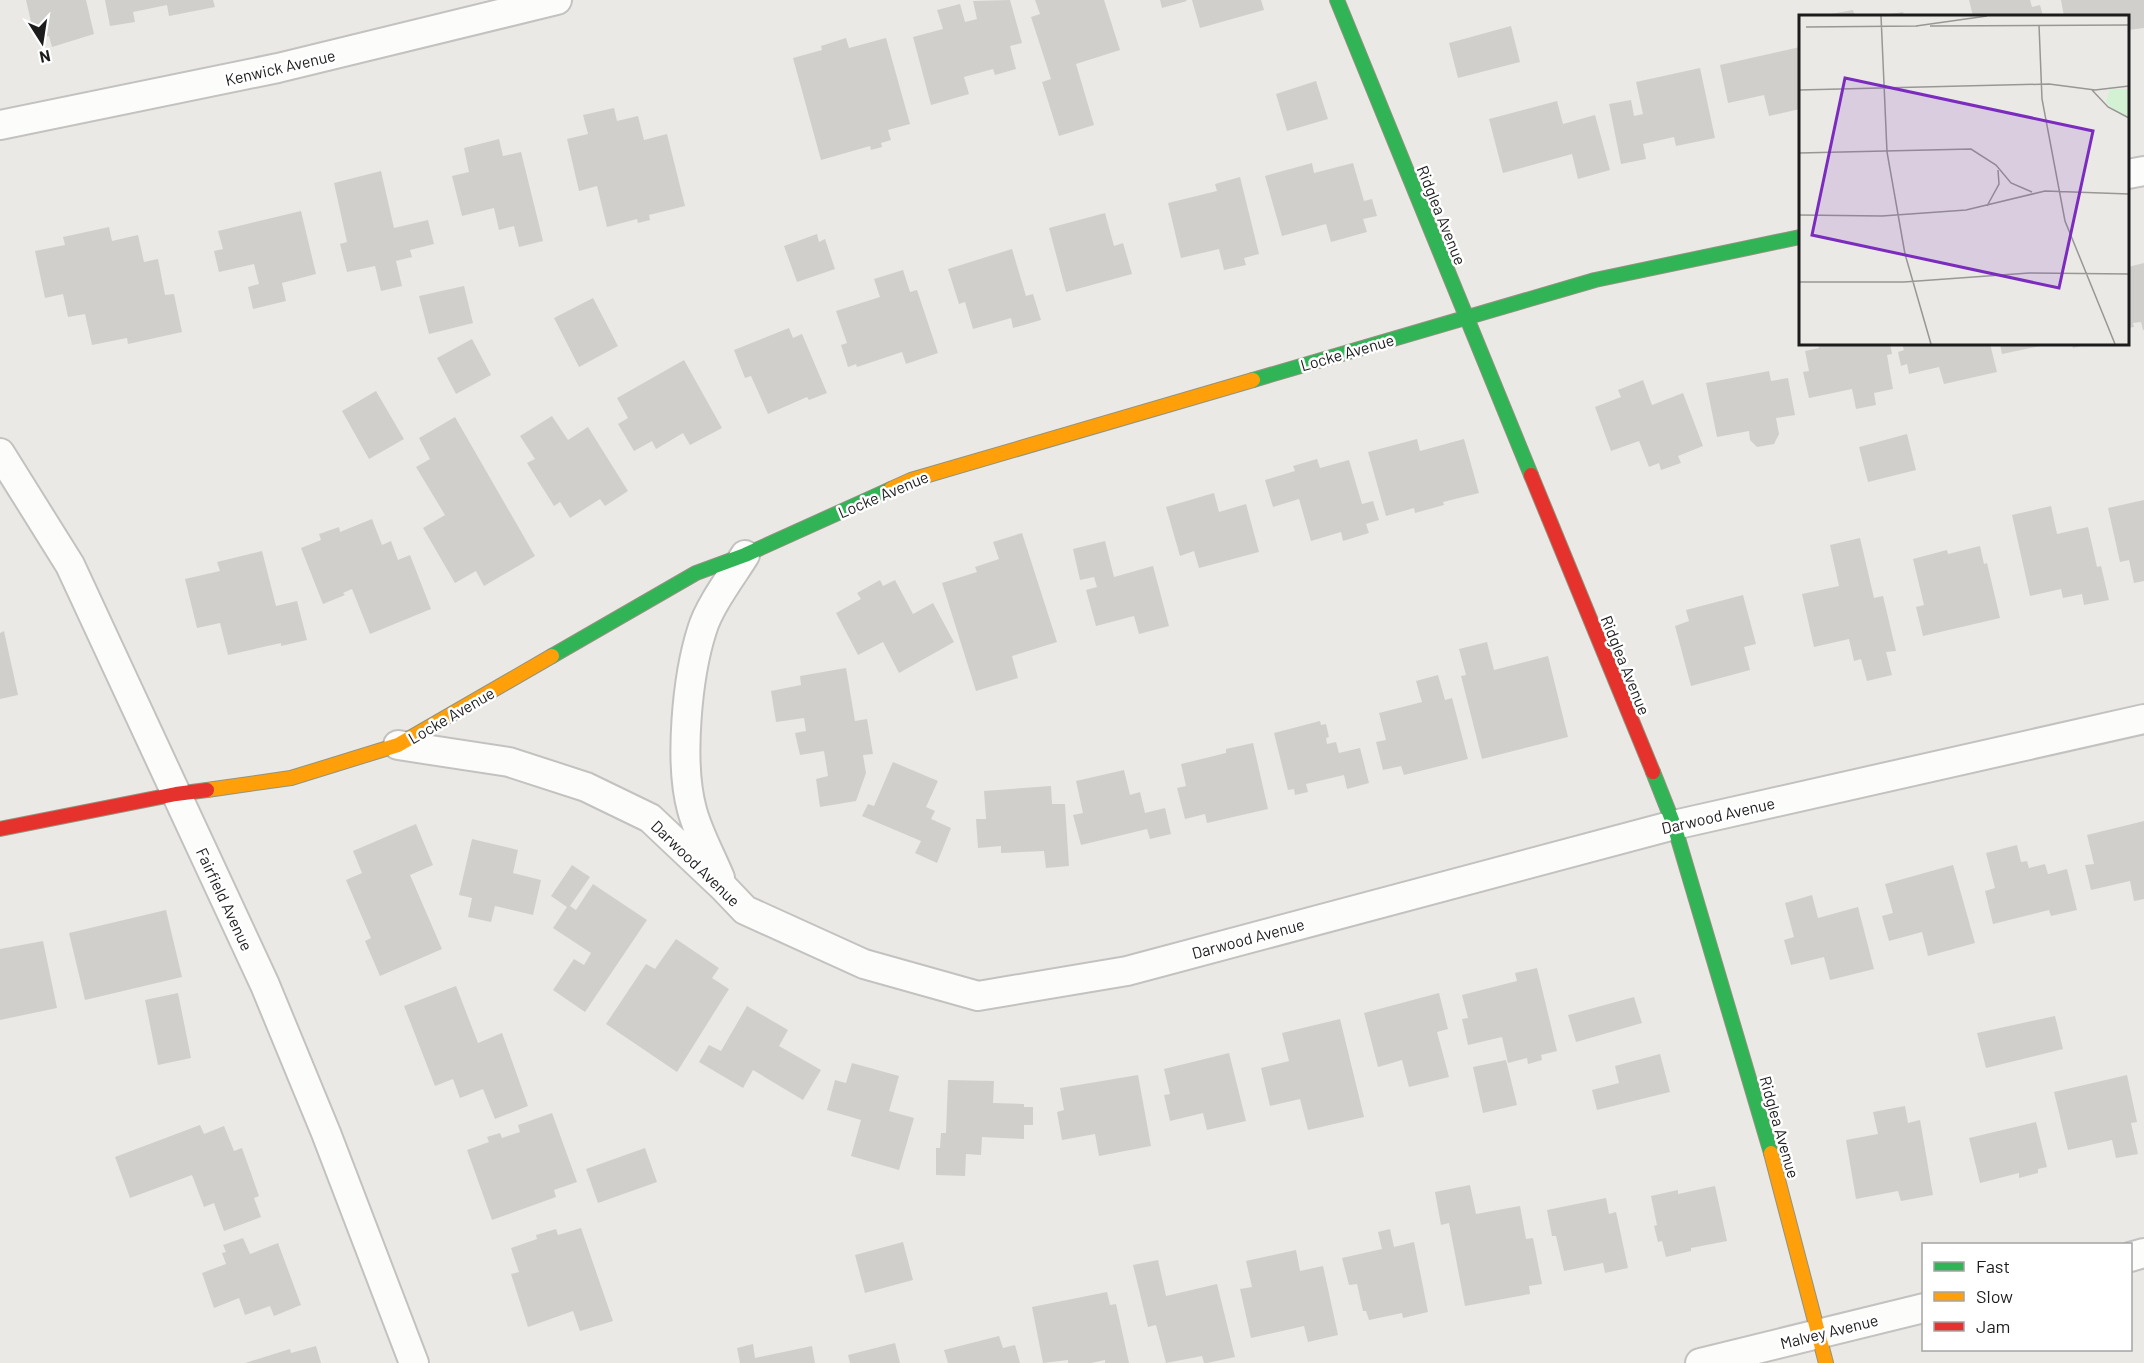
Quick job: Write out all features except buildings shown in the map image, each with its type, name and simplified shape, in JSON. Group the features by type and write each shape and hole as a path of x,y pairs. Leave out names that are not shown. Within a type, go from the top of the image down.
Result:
{"street":[{"name":"Kenwick Avenue","path":"0,125 278,68 557,0"},
{"name":"Ridglea Avenue","path":"1336,0 1674,825 1766,1134 1826,1363"},
{"path":"2129,174 2144,171"},
{"name":"Locke Avenue","path":"0,829 176,794 291,778 398,745 696,573 745,555 911,480 1595,280 1799,237"},
{"name":"Fairfield Avenue","path":"0,453 70,565 265,985 326,1133 414,1363"},
{"path":"724,888 692,810 684,754 693,673 702,628 745,555"},
{"name":"Darwood Avenue","path":"398,745 509,762 586,787 650,818 745,910 864,964 978,996 1127,971 1674,825 2144,718"},
{"name":"Malvey Avenue","path":"1700,1363 1922,1308"}],"traffic: fast":[{"path":"1337,0 1531,475"},
{"path":"1253,380 1595,280 1799,237"},
{"path":"552,656 696,573 745,555 891,489"},
{"path":"1653,772 1674,825 1771,1153"}],"traffic: slow":[{"path":"891,489 911,480 1253,380"},
{"path":"207,790 291,778 398,745 552,656"},
{"path":"1771,1153 1826,1363"}],"traffic: jam":[{"path":"1531,475 1653,772"},
{"path":"0,829 176,794 207,790"}]}
